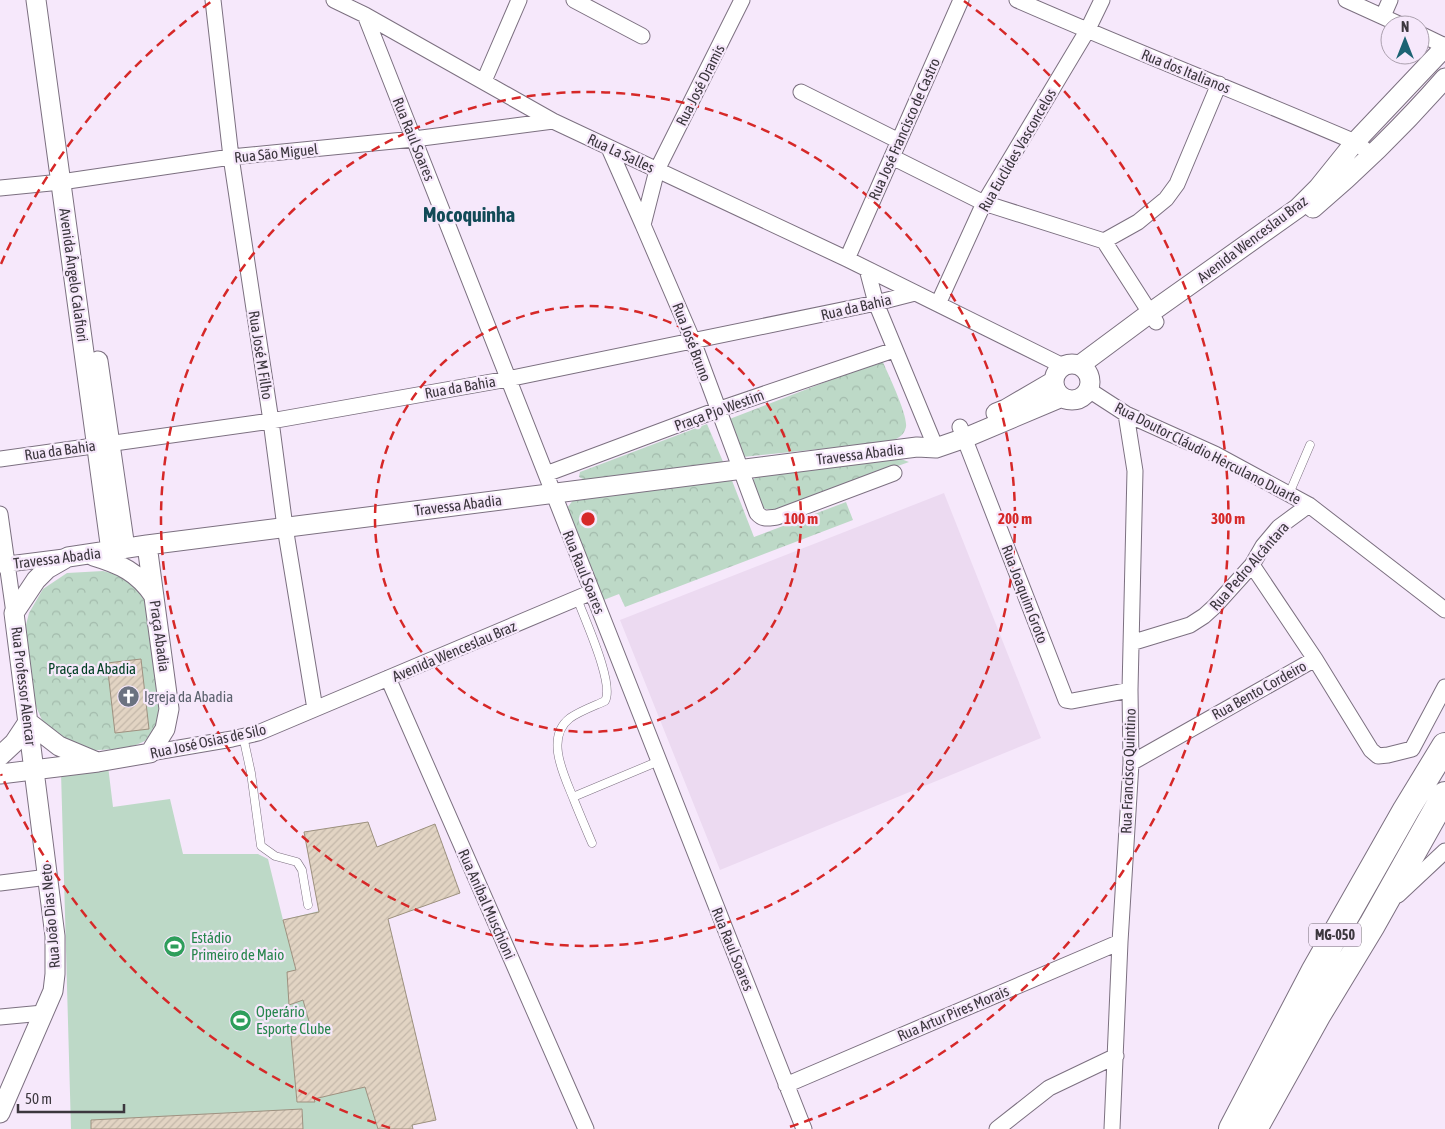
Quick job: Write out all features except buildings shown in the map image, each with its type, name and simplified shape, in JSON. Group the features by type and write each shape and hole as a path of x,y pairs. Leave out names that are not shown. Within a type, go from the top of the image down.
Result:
{"highway":[{"name":"MG-050","path":"1232,1129 1314,972 1406,810 1445,746"},
{"name":"MG-050","path":"1254,1129 1318,1014 1372,925 1445,795"}],"street":[{"name":"Avenida Ângelo Calafiori","path":"36,0 66,181 118,549"},
{"name":"Avenida Ângelo Calafiori","path":"48,0 66,181"},
{"name":"Rua José M Filho","path":"214,0 232,157 271,421 284,527 315,708"},
{"name":"Rua La Salles","path":"334,0 365,15 553,121 847,259 915,293"},
{"path":"484,81 519,0"},
{"path":"574,0 642,36"},
{"name":"Rua José Dramis","path":"657,170 742,0"},
{"name":"Rua José Francisco de Castro","path":"847,259 961,0"},
{"name":"Rua dos Italianos","path":"1017,0 1087,31 1356,142 1372,155"},
{"name":"Rua Euclides Vasconcelos","path":"938,304 984,203 1087,31 1102,0"},
{"path":"1346,0 1381,15"},
{"path":"1383,15 1390,0"},
{"name":"Rua Raul Soares","path":"365,15 804,1129"},
{"path":"1430,39 1445,46"},
{"name":"Avenida Wenceslau Braz","path":"963,432 1006,409 1073,379 1298,208 1445,46"},
{"name":"Avenida Wenceslau Braz","path":"1153,317 1304,216 1372,155 1414,114 1445,78"},
{"path":"1104,241 1138,222 1166,199 1177,184 1219,84"},
{"path":"801,92 899,141"},
{"name":"Rua São Miguel","path":"0,188 66,181 232,157 414,139 553,121"},
{"name":"Rua José Bruno","path":"609,148 694,342 717,410 756,513 763,519 777,517 894,473"},
{"path":"892,157 984,203 1104,241 1153,317"},
{"path":"643,225 657,170"},
{"path":"867,269 876,304 928,444"},
{"name":"Rua da Bahia","path":"0,459 271,421 694,342 876,304 915,293"},
{"name":"Rua Doutor Cláudio Herculano Duarte","path":"915,293 1073,379 1126,414 1214,454 1309,505 1445,610"},
{"name":"Praça Pjo Westim","path":"546,474 717,410 894,350"},
{"name":"Rua Francisco Quintino","path":"1112,1129 1120,942 1131,763 1130,690 1135,471 1126,414"},
{"name":"Travessa Abadia","path":"4,564 928,444 963,432"},
{"name":"Rua Joaquim Groto","path":"963,432 1066,700 1072,702 1130,690"},
{"name":"Rua Pedro Alcântara","path":"1131,643 1190,625 1204,616 1252,565 1263,546 1279,527 1309,505"},
{"name":"Rua Professor Alencar","path":"0,514 4,564 14,613 34,770"},
{"name":"Praça Abadia","path":"147,545 169,709 165,729 150,753"},
{"path":"88,554 125,567 145,583 154,597"},
{"path":"14,613 36,580 47,569 68,557"},
{"name":"Rua Bento Cordeiro","path":"1131,763 1315,659 1252,565"},
{"name":"Avenida Wenceslau Braz","path":"315,708 592,592"},
{"path":"1315,659 1371,750 1378,756 1412,749 1445,687"},
{"name":"Rua Aníbal Muschioni","path":"388,678 582,1128"},
{"name":"Rua José Osias de Silo","path":"0,774 98,762 243,736 284,723 315,708"},
{"path":"0,756 14,743 28,722 59,746 98,762"},
{"name":"Rua João Dias Neto","path":"0,1113 53,990 56,974 55,936 34,770"},
{"path":"1372,925 1396,897 1445,851"},
{"path":"0,883 48,877"},
{"name":"Rua Artur Pires Morais","path":"786,1084 1120,942"},
{"path":"0,1018 43,1013"},
{"path":"997,1129 1050,1088 1116,1056"}],"lane":[{"path":"1289,494 1310,445"},
{"path":"576,598 604,670 608,693 605,701 570,718 561,729 558,753 563,775 592,843"},
{"path":"243,736 252,774 261,846 274,856 297,862 302,870 308,905"},
{"path":"573,797 659,761"}],"shaded area":[{"path":"944,493 1041,738 720,870 620,620"}],"green space":[{"path":"882,360 897,394 906,421 904,433 900,437 889,442 743,457 727,420"},
{"path":"707,424 724,464 585,480 579,477 580,472"},
{"path":"894,458 909,462 774,510 761,508 752,481 757,476"},
{"path":"731,478 754,537 846,502 853,520 625,607 619,594 601,601 567,508 574,499"},
{"name":"Praça da Abadia","path":"103,571 123,576 142,591 146,605 160,706 157,725 145,741 129,748 84,751 46,729 34,702 24,633 29,613 43,589 67,573"},
{"name":"Estádio Primeiro de Maio","path":"108,766 113,807 170,799 183,854 258,854 268,859 283,920 319,911 304,832 368,822 377,847 435,824 460,893 388,919 436,1120 413,1125 413,1129 71,1129 61,772"}],"place":[{"name":"Igreja da Abadia","path":"128,696"},
{"name":"Estádio Primeiro de Maio","path":"175,946"},
{"name":"Operário Esporte Clube","path":"240,1020"}],"district":[{"name":"Mocoquinha","path":"469,214"}]}
